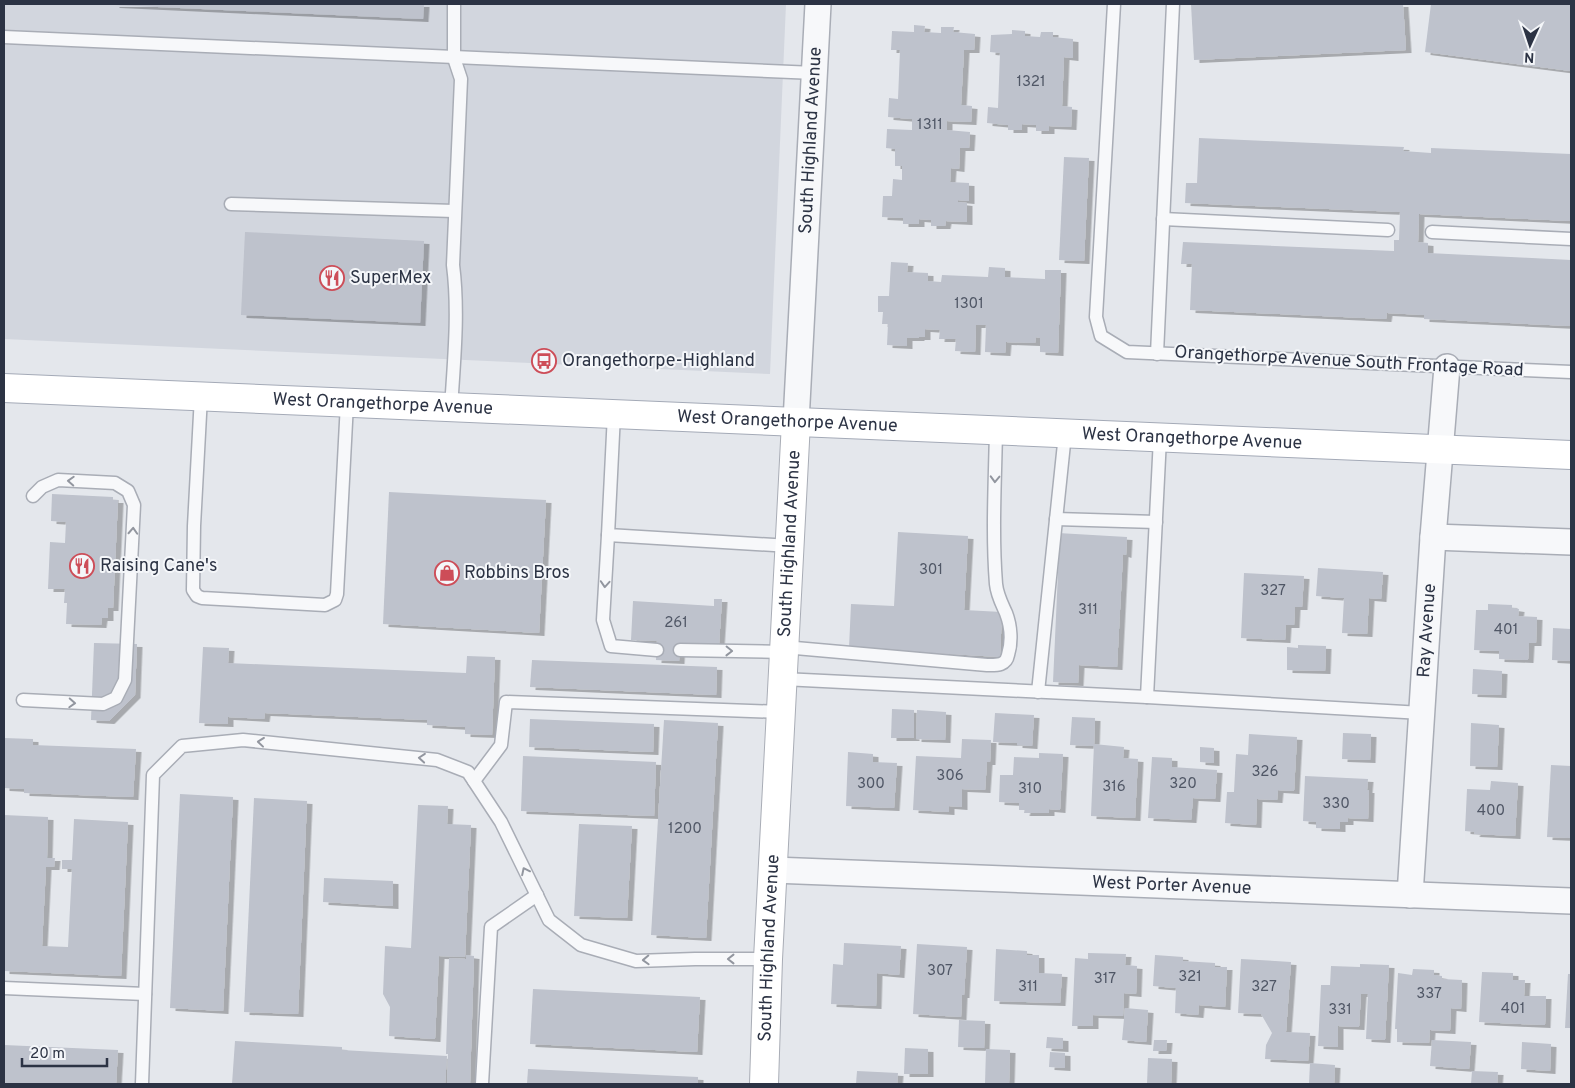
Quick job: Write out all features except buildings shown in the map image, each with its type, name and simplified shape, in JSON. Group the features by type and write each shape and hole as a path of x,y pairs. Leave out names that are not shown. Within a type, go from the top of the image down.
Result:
{"main road":[{"name":"West Orangethorpe Avenue","path":"4,388 1571,456"},
{"name":"South Highland Avenue","path":"764,1084 768,959 796,422"}],"street":[{"name":"South Highland Avenue","path":"796,422 818,4"},
{"name":"Ray Avenue","path":"1410,895 1433,537 1442,450 1447,368"},
{"path":"1433,537 1571,542"},
{"name":"West Porter Avenue","path":"773,870 1571,901"}],"lane":[{"path":"451,408 455,343 454,211 461,79 454,58 454,4"},
{"name":"Orangethorpe Avenue South Frontage Road","path":"1114,4 1096,317 1101,336 1127,352 1447,368 1571,372"},
{"path":"1157,354 1173,4"},
{"path":"4,37 814,73"},
{"path":"231,204 454,211"},
{"path":"1163,219 1388,230"},
{"path":"1432,232 1571,240"},
{"path":"201,396 194,526 193,590 197,596 202,598 325,605 335,600 337,594 347,403"},
{"path":"614,414 603,620 611,646 657,650"},
{"path":"680,650 784,650 1000,665 1006,661 1011,631 997,587 993,536 996,430"},
{"path":"1038,692 1065,434"},
{"path":"1147,697 1160,438"},
{"path":"23,700 102,704 116,698 125,680 134,505 128,491 115,483 58,480 42,487 32,496"},
{"path":"1056,519 1156,522"},
{"path":"608,535 790,546"},
{"path":"783,679 1422,713"},
{"path":"474,781 501,745 506,702 781,712"},
{"path":"142,1084 153,775 182,746 243,740 437,760 468,772 501,822 549,920 581,945 636,961 768,959"},
{"path":"482,1084 491,927 536,895"},
{"path":"4,988 145,994"}],"shaded area":[{"path":"4,4 786,4 770,374 4,339"}],"place":[{"name":"SuperMex","path":"332,278"},
{"name":"Orangethorpe-Highland","path":"544,361"},
{"name":"Raising Cane's","path":"82,566"},
{"name":"Robbins Bros","path":"447,573"}]}
